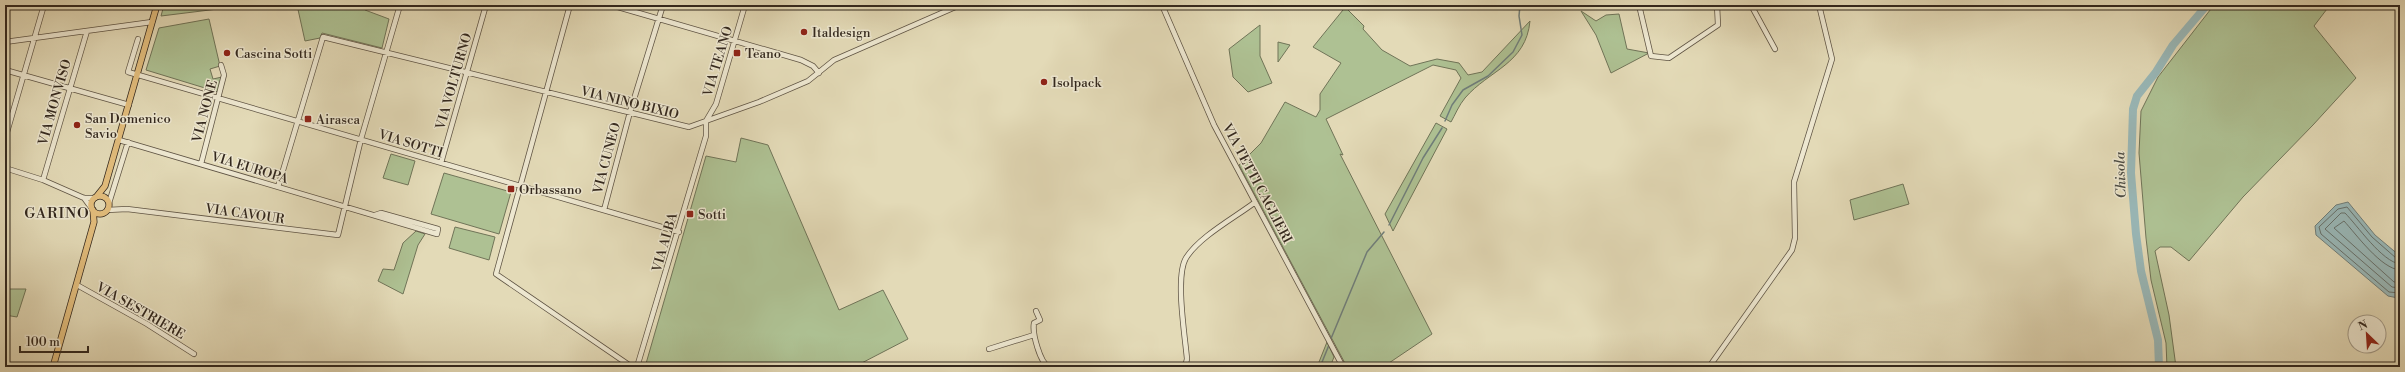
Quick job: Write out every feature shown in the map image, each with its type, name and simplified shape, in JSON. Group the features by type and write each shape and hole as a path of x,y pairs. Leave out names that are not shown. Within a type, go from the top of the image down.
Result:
{"main road":[{"path":"94,222 92,202 105,186 157,5"},
{"path":"94,222 105,212 108,202 105,186"},
{"path":"96,197 104,197 108,202"},
{"path":"93,210 105,212"},
{"name":"VIA SESTRIERE","path":"53,367 94,222"}],"street":[{"path":"5,139 44,5"},
{"path":"346,206 344,202 400,5"},
{"name":"VIA VOLTURNO","path":"442,163 486,5"},
{"path":"570,5 496,274 632,367"},
{"path":"611,5 810,63 819,73"},
{"name":"VIA CUNEO","path":"604,210 630,112 663,5"},
{"name":"VIA TEANO","path":"706,121 716,104 745,5"},
{"name":"VIA NINO BIXIO","path":"298,122 323,37 689,127 759,102 808,81 834,60 960,5"},
{"name":"VIA TETTI CAGLIERI","path":"1162,5 1214,124 1219,130 1254,203 1343,367"},
{"path":"1639,5 1651,56 1669,58 1718,25 1717,5"},
{"path":"1751,5 1775,49"},
{"path":"1709,367 1792,250 1795,238 1795,176 1832,59 1819,5"},
{"path":"5,42 152,22"},
{"name":"VIA MONVISO","path":"43,180 87,31"},
{"path":"138,39 128,72 138,75"},
{"name":"VIA NONE","path":"201,164 224,75 221,64"},
{"path":"5,70 129,106"},
{"name":"VIA SOTTI","path":"138,75 679,232"},
{"name":"VIA ALBA","path":"638,367 679,232 706,136 706,121"},
{"path":"278,187 298,122"},
{"name":"VIA EUROPA","path":"119,140 437,234 438,229 381,213 375,215"},
{"path":"120,209 108,202 128,142"},
{"path":"5,168 43,180 84,198 96,197"},
{"path":"84,198 93,210"},
{"path":"1185,367 1187,359 1181,285 1185,259 1197,245 1254,203"},
{"name":"VIA CAVOUR","path":"120,209 336,236 339,233 346,206"},
{"path":"105,212 120,209"},
{"name":"VIA SESTRIERE","path":"77,285 147,324 194,354"},
{"path":"1036,311 1040,320 1034,323 1034,335 1042,361 1049,367"},
{"path":"989,349 1034,335"}],"green space":[{"path":"164,5 234,5 234,7 161,16"},
{"path":"297,5 366,5 365,10 389,19 382,48 322,33 320,38 305,41"},
{"path":"1335,5 1343,5 1364,26 1363,29 1382,50 1410,66 1437,59 1459,63 1468,75 1482,72 1530,21 1527,36 1522,47 1514,57 1475,88 1465,98 1451,122 1440,116 1461,78 1456,70 1433,65 1326,119 1343,155 1340,154 1432,334 1383,367 1347,367 1239,165 1261,143 1285,102 1316,117 1320,110 1320,94 1341,63 1313,47 1343,10"},
{"path":"2214,5 2330,5 2314,26 2356,78 2243,197 2189,261 2171,247 2160,247 2155,251 2169,315 2176,367 2167,367 2166,343 2151,280 2146,238 2139,153 2141,111 2158,77"},
{"path":"1581,11 1596,21 1606,15 1619,14 1627,49 1649,53 1611,73 1596,35"},
{"path":"209,19 220,66 210,69 213,79 222,77 218,92 146,70 159,28"},
{"path":"1260,25 1260,56 1272,83 1248,92 1233,77 1229,49"},
{"path":"1278,42 1290,45 1278,62"},
{"path":"1436,123 1447,129 1393,231 1385,214"},
{"path":"741,138 768,145 839,310 883,290 908,339 854,367 645,367 706,156 736,162"},
{"path":"391,154 415,161 408,185 383,178"},
{"path":"444,173 511,192 499,234 431,214"},
{"path":"1903,184 1909,204 1854,220 1850,200"},
{"path":"455,227 495,237 489,260 449,248"},
{"path":"416,231 425,234 418,245 403,294 378,281 383,269 394,270 403,243"},
{"path":"5,289 26,289 17,317 5,315"},
{"path":"1327,342 1334,357 1330,367 1317,367"}],"water":[{"path":"2348,202 2375,235 2400,256 2400,296 2398,298 2388,296 2316,235 2315,226 2336,205"}],"waterway":[{"path":"1445,121 1452,105 1463,90 1488,76 1513,52 1522,35 1519,16 1520,5"},
{"name":"Chisola","path":"2159,367 2158,340 2141,271 2136,234 2131,173 2133,109 2137,96 2156,72 2173,45 2207,5"},
{"path":"1389,225 1423,158 1442,128"},
{"path":"1330,341 1367,252 1384,232"},
{"path":"1320,367 1329,345"}],"place":[{"name":"Italdesign","path":"804,32"},
{"name":"Cascina Sotti","path":"227,53"},
{"name":"Teano","path":"737,53"},
{"name":"Isolpack","path":"1044,82"},
{"name":"Airasca","path":"308,119"},
{"name":"San Domenico Savio","path":"77,125"},
{"name":"Orbassano","path":"511,189"},
{"name":"Sotti","path":"690,214"}],"district":[{"name":"GARINO","path":"57,213"}]}
